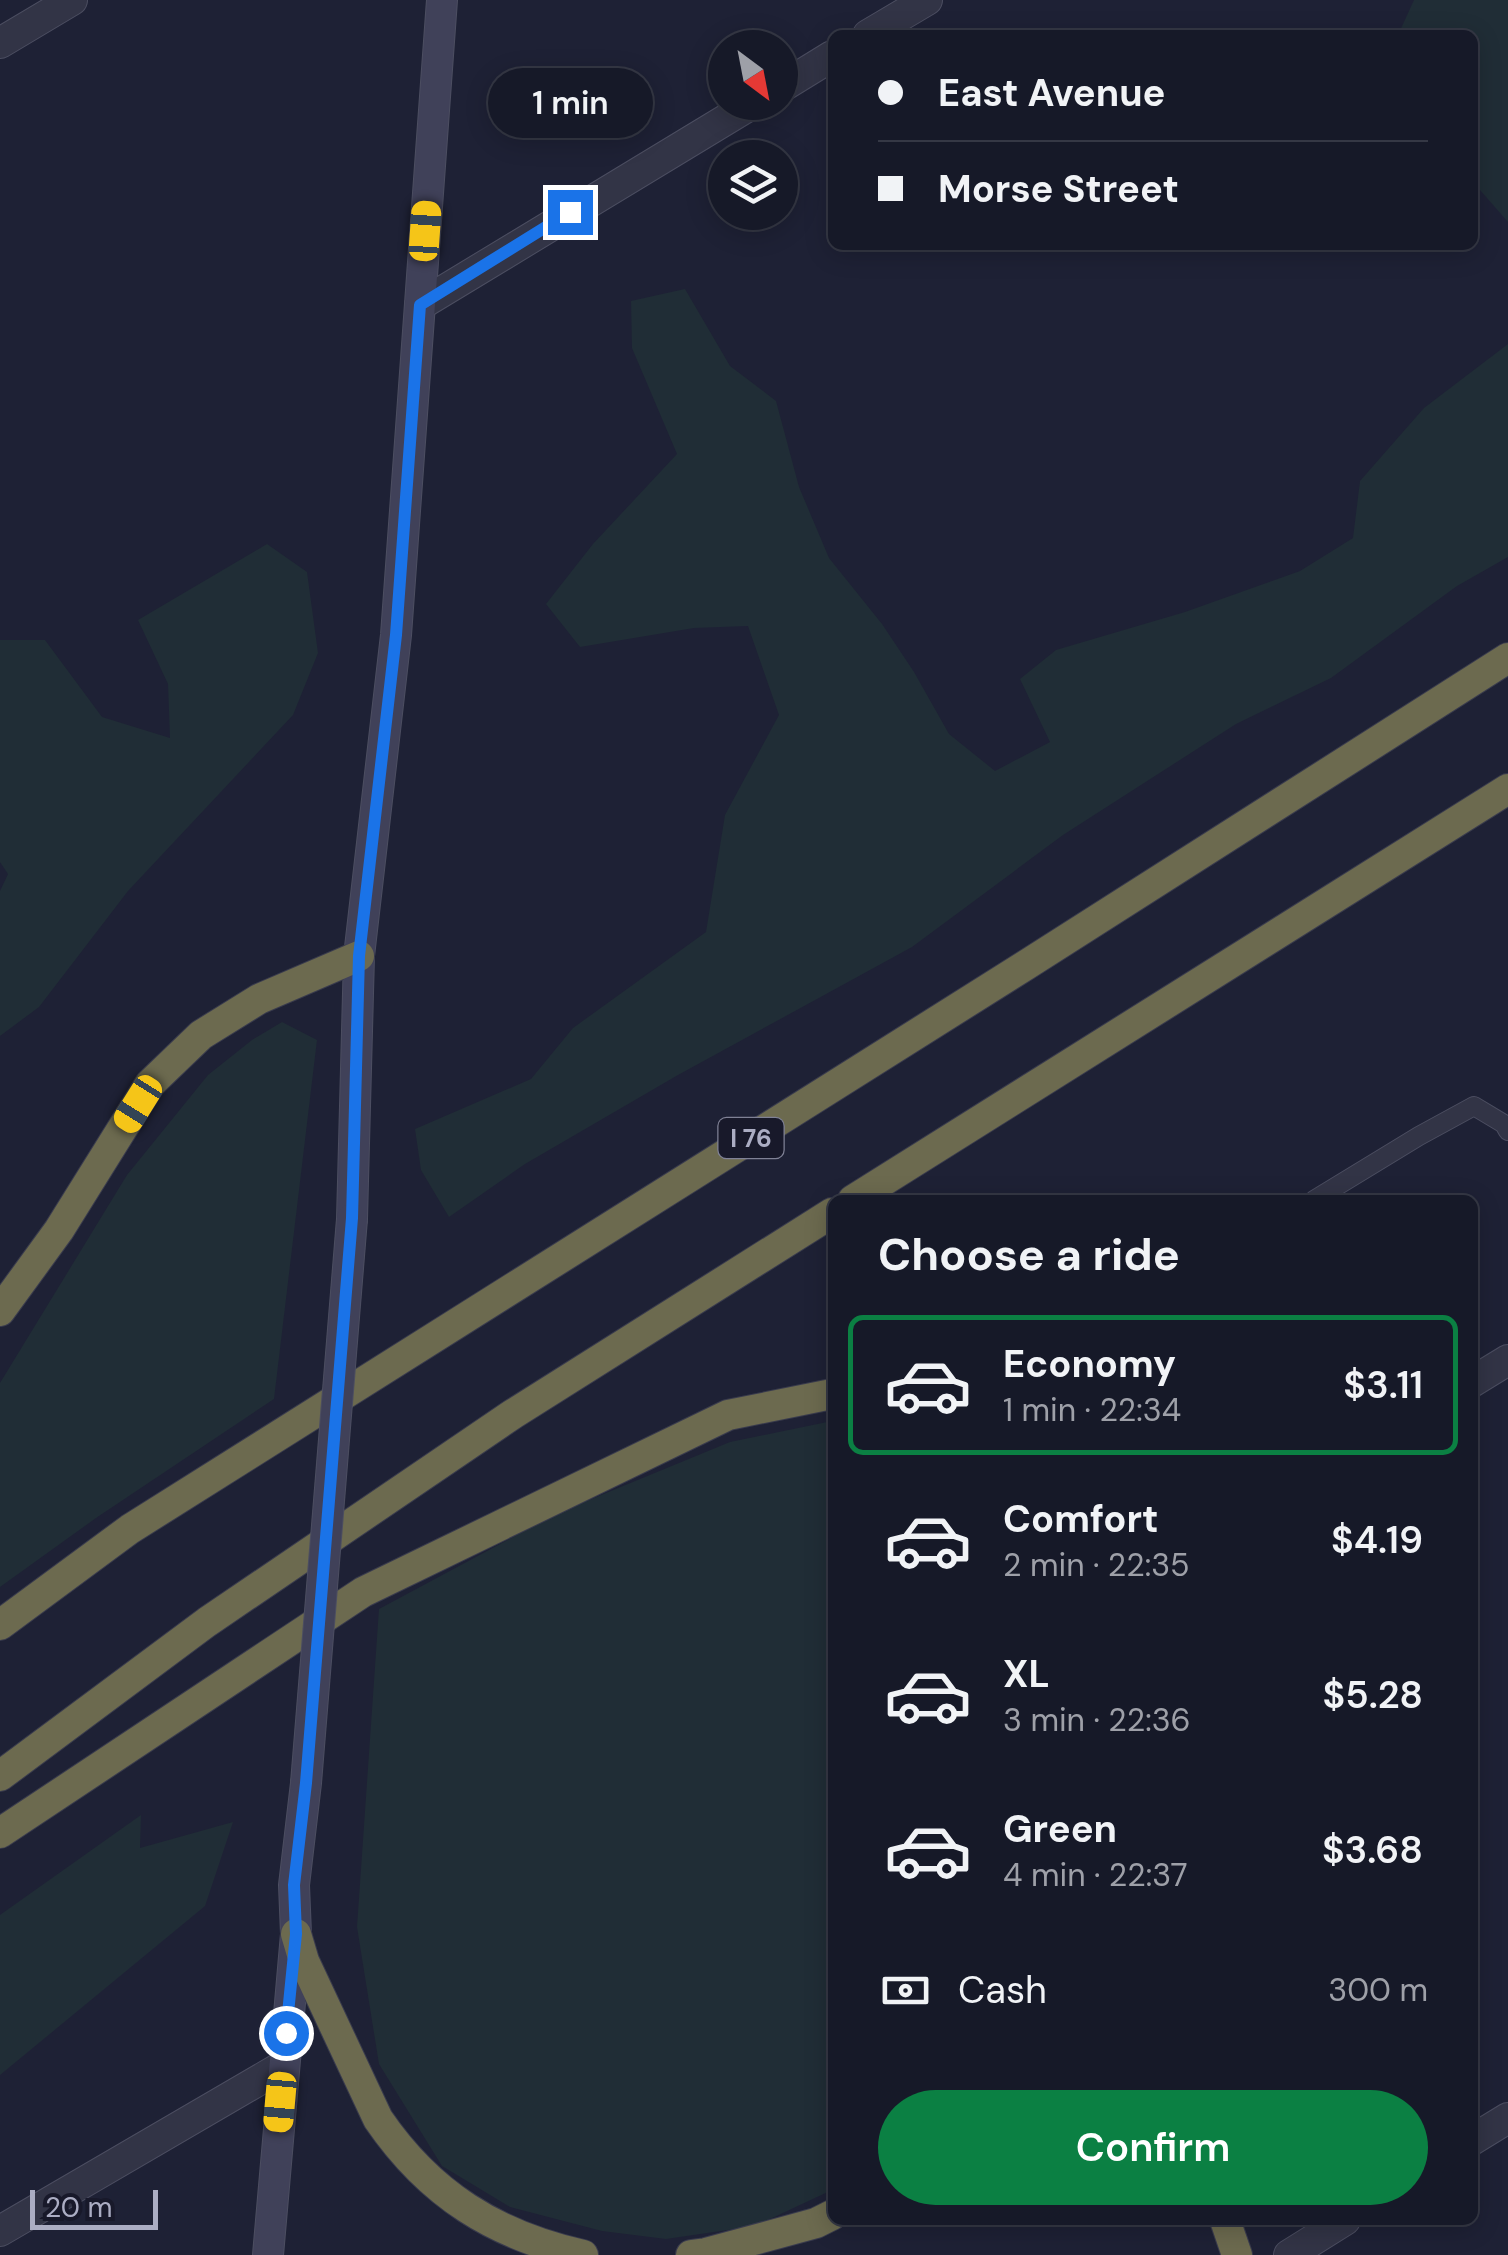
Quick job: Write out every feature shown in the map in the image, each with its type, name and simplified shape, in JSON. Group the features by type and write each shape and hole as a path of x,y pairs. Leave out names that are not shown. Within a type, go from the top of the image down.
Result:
{"highway":[{"name":"I 76","path":"0,1626 130,1529 1508,658"},
{"path":"861,1195 1508,789"},
{"path":"0,1311 59,1230 150,1084 201,1036 259,999 359,956"},
{"path":"0,1776 207,1622 498,1424 828,1216"},
{"path":"0,1833 363,1592 728,1415 828,1395"},
{"path":"296,1934 304,1961 378,2119 391,2138 436,2187 462,2207 521,2238 584,2255"},
{"path":"691,2255 828,2218"},
{"path":"1227,2225 1237,2255"}],"main road":[{"path":"268,2255 296,1934 294,1885 306,1783 352,1218 359,956 396,635 442,0"}],"street":[{"path":"0,43 72,0"},
{"path":"876,30 927,0"},
{"path":"798,77 828,58"},
{"path":"420,305 725,120"},
{"path":"1478,1378 1508,1360"},
{"path":"0,2231 284,2066"},
{"path":"1478,2136 1508,2118"},
{"path":"1289,2255 1337,2225"}],"lane":[{"path":"1322,1195 1474,1106 1504,1124 1508,1131"}],"shaded area":[{"path":"1414,0 1508,0 1508,222 1478,188 1478,30 1400,30"},
{"path":"685,289 730,366 776,401 799,487 829,558 882,624 949,734 995,771 1050,742 1020,679 1056,650 1185,612 1300,571 1353,538 1360,481 1424,408 1508,344 1508,557 1457,586 1331,678 1236,724 1063,835 912,947 525,1164 449,1217 421,1170 415,1129 531,1079 573,1028 706,932 725,815 779,715 748,626 694,628 580,647 546,604 593,544 677,454 632,348 631,301"},
{"path":"267,544 307,572 318,653 293,715 128,891 39,1007 0,1036 0,891 8,874 0,862 0,640 45,640 102,717 170,738 168,684 138,620"},
{"path":"282,1022 317,1040 274,1399 0,1587 0,1383 127,1175 208,1075"},
{"path":"828,1422 828,2192 755,2226 666,2239 602,2231 510,2207 442,2166 379,2064 357,1927 379,1609 560,1512 730,1442"},
{"path":"141,1815 140,1848 233,1822 205,1906 0,2075 0,1915"}],"route":[{"path":"286,2033 296,1934 294,1885 306,1783 352,1218 359,956 396,635 420,305 570,212"}]}
